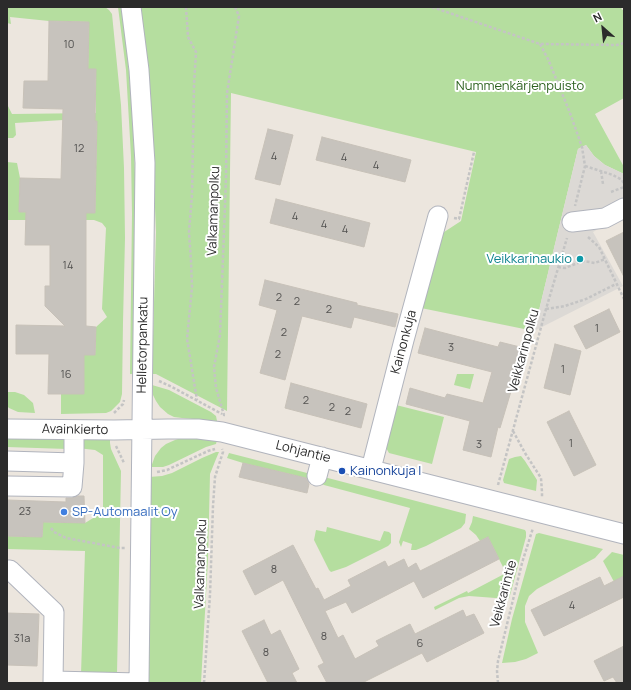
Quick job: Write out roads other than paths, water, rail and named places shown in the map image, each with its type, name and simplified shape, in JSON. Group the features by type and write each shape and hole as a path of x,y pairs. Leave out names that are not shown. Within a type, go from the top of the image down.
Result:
{"street":[{"name":"Helletorpankatu","path":"131,7 139,70 145,163 139,683"},
{"path":"572,222 605,218 624,208"},
{"name":"Kainonkuja","path":"371,469 438,216"},
{"name":"Avainkierto","path":"7,428 74,430 142,429"},
{"name":"Lohjantie","path":"142,429 198,429 222,431 624,534"},
{"path":"7,486 72,487 74,430"},
{"path":"317,476 322,457"},
{"path":"7,461 74,463"},
{"path":"7,570 10,570 54,612 53,682 139,683"}],"place":[{"name":"Veikkarinaukio","path":"580,259"},
{"name":"Kainonkuja I","path":"342,471"},
{"name":"SP-Automaalit Oy","path":"64,512"}],"park label":[{"name":"Nummenkärjenpuisto","path":"520,86"}]}
